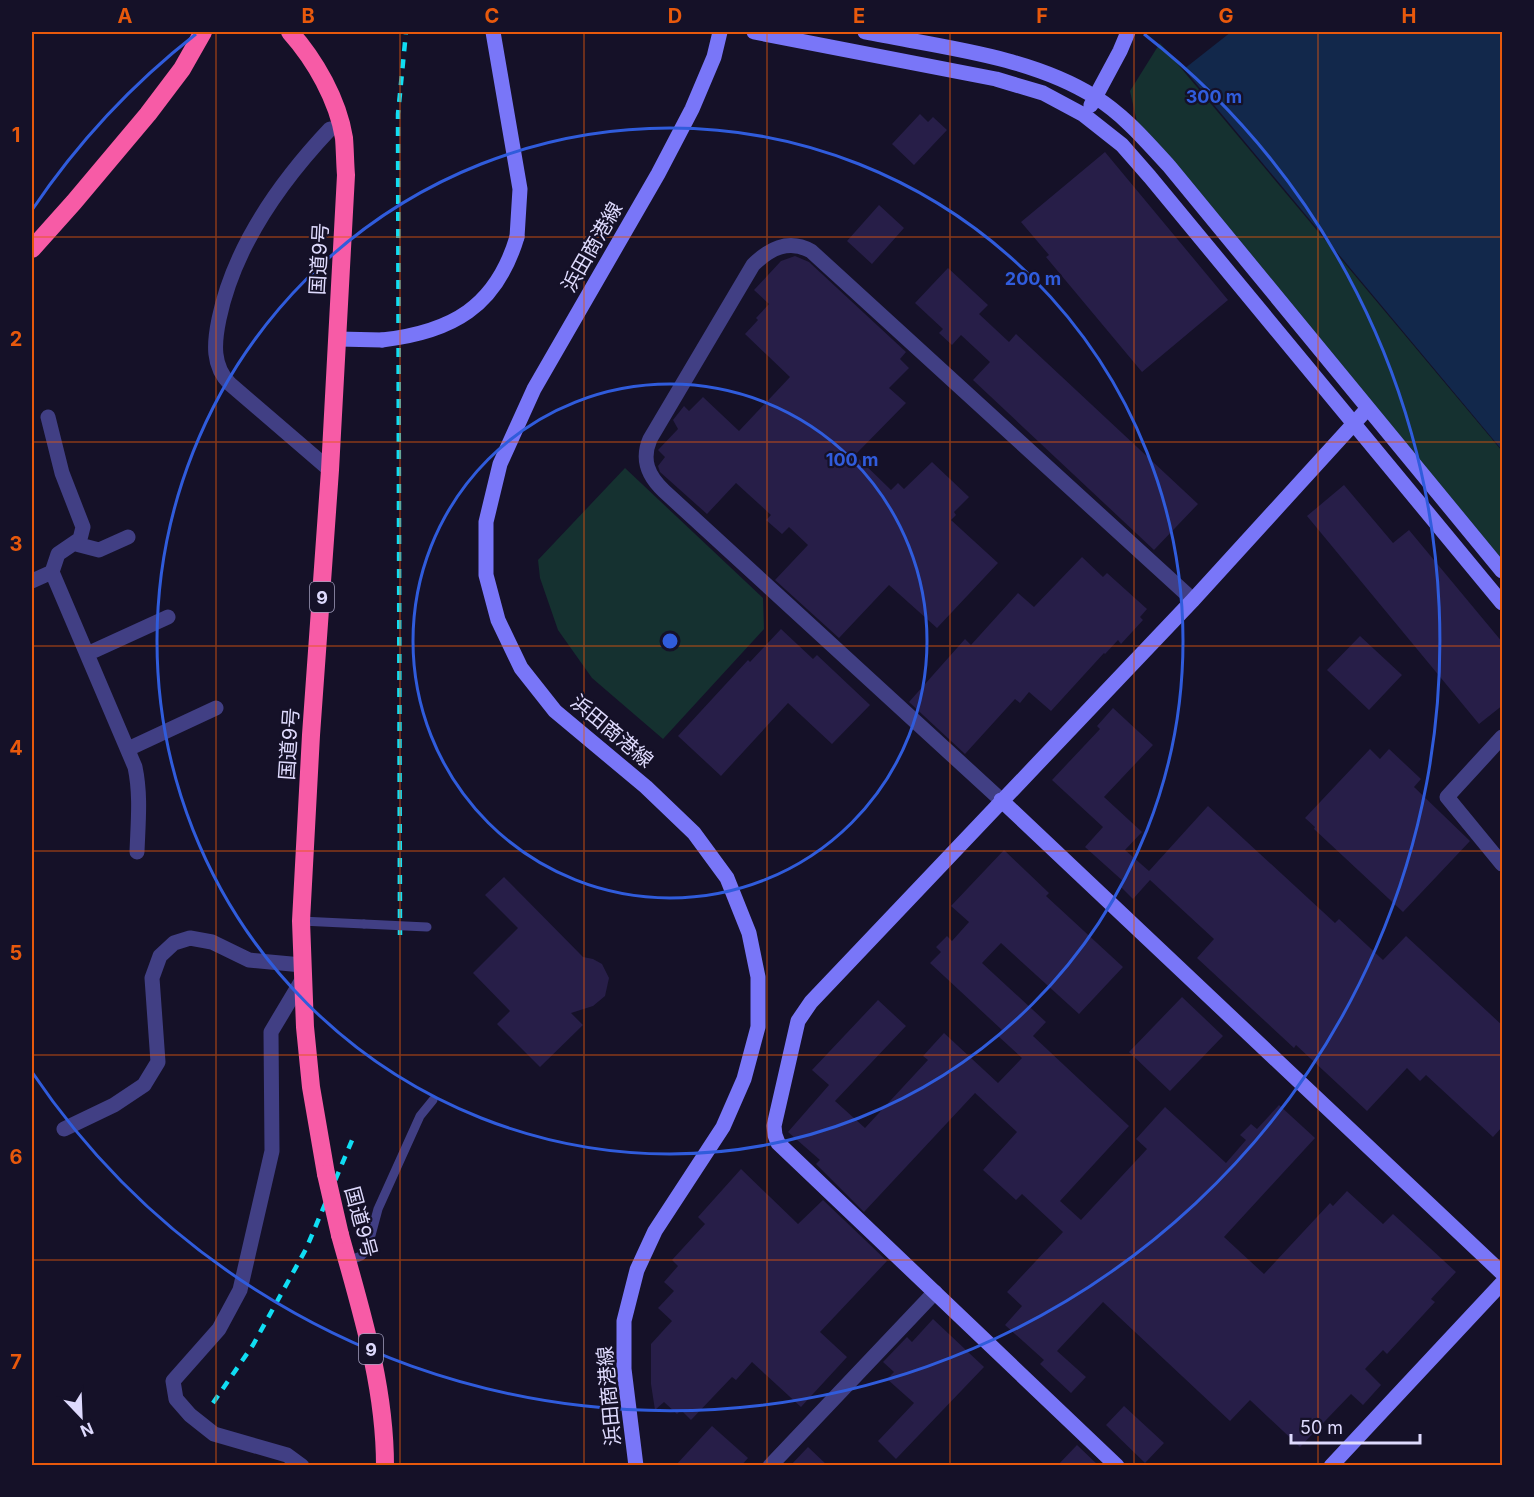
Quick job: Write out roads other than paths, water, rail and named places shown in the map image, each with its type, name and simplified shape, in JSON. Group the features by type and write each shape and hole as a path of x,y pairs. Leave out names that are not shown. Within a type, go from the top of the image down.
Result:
{"highway":[{"path":"32,249 75,202 148,114 182,69 203,32"},
{"name":"国道9号","path":"290,32 308,52 329,91 344,137 346,175 330,470 311,735 301,921 302,972 311,1087 326,1174 379,1390 385,1466"}],"street":[{"path":"338,339 382,340 435,328 474,308 500,279 507,266 517,237 520,189 493,32"},
{"name":"浜田商港線","path":"636,1466 624,1370 624,1321 637,1270 655,1231 723,1127 744,1079 758,1027 758,977 749,933 727,878 694,833 646,787 555,711 521,668 498,620 486,575 486,522 500,464 534,389 658,174 692,109 714,57 720,32"},
{"path":"754,32 996,79 1043,93 1084,115 1122,145 1150,177 1503,603"},
{"path":"865,32 1014,62 1056,77 1096,98 1134,128 1169,166 1503,571"},
{"path":"1084,115 1096,98 1128,32"},
{"path":"330,129 306,155 270,204 248,240 229,279 224,296 216,335 215,353 219,371 230,384 330,470"},
{"path":"1193,600 811,250 802,246 781,246 753,264 650,439 646,450 648,469 654,481 664,491 1001,800 1503,1273"},
{"path":"1118,1466 778,1143 774,1126 798,1021 811,1002 1193,600 1368,408"},
{"path":"48,417 62,473 83,527 76,544 58,554 52,572 135,767 139,784 137,852"},
{"path":"76,544 99,550 128,537"},
{"path":"32,581 52,572"},
{"path":"87,654 168,617"},
{"path":"128,749 216,708"},
{"path":"1503,737 1447,797 1503,864"},
{"path":"64,1129 114,1104 144,1085 158,1062 152,978 160,956 174,943 190,938 212,942 249,960 302,972 271,1032 272,1151 240,1290 219,1329 173,1381 176,1399 190,1415 214,1434 286,1455 302,1466"},
{"path":"1331,1466 1503,1283"},
{"path":"770,1466 935,1293"}],"lane":[{"path":"301,921 428,927"},
{"path":"348,1261 361,1256 367,1250 378,1209 420,1116 434,1100"}],"water":[{"path":"1231,32 1502,32 1502,450 1184,69"}],"railway":[{"path":"400,935 398,114 406,32"},
{"path":"213,1403 253,1345 306,1249 353,1138"}]}
